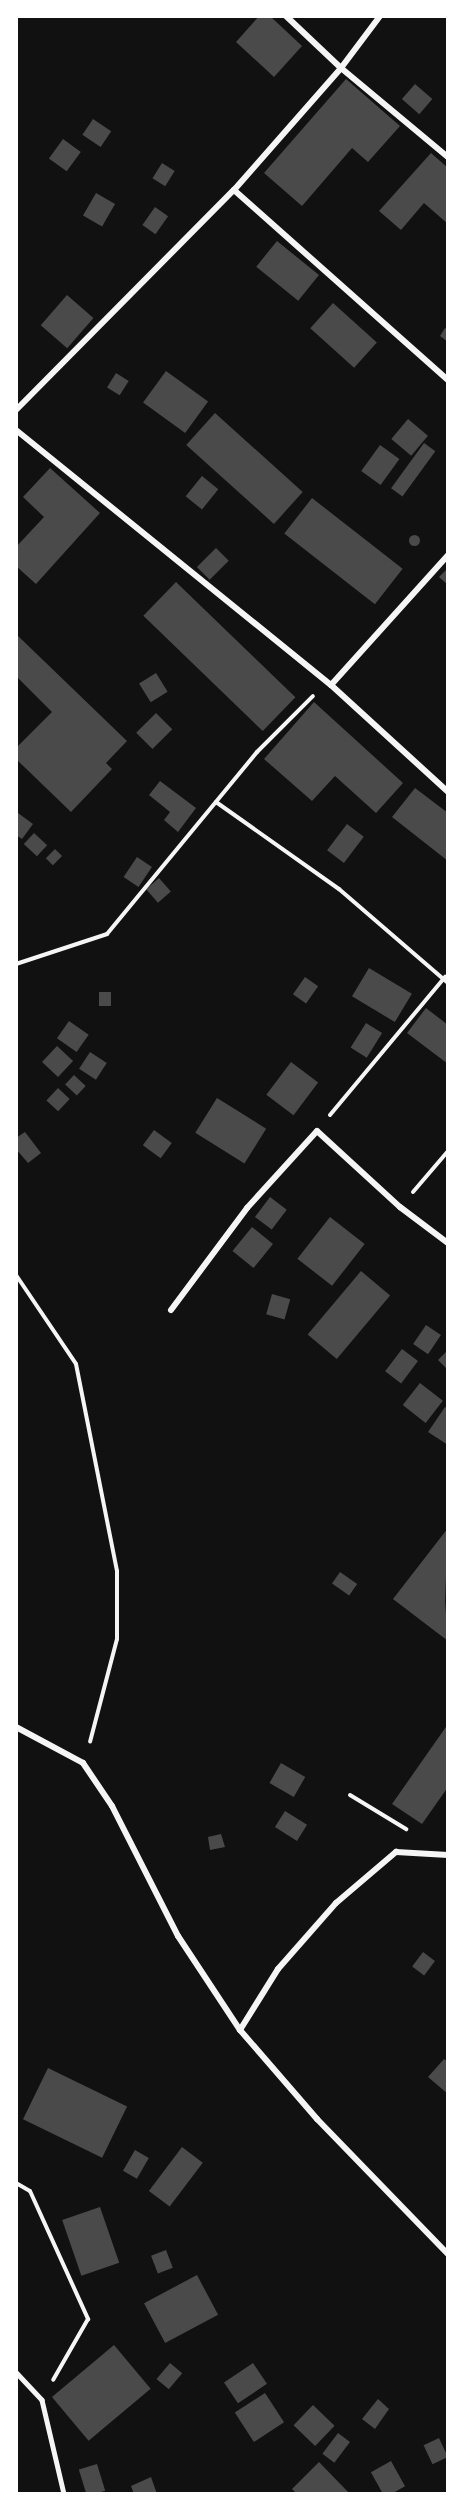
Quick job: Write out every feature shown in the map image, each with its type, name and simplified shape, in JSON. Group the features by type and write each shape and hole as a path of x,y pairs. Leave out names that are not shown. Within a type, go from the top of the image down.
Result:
{"street":[{"path":"286,16 341,68 447,157"},
{"path":"16,410 234,190 341,68 380,16"},
{"path":"234,190 447,380"},
{"path":"16,430 331,685 447,792"},
{"path":"331,685 447,555"},
{"path":"171,1310 247,1208 317,1131 400,1207 447,1243"},
{"path":"16,1727 83,1763 112,1806 178,1936 240,2030 317,2119 447,2254"},
{"path":"240,2030 278,1969 336,1903 396,1852 447,1856"}],"lane":[{"path":"16,2372 42,2400 64,2493"},
{"path":"223,2493 229,2493"}],"path":[{"path":"16,964 107,934 290,716 331,685"},
{"path":"216,802 339,889 445,977 447,983"},
{"path":"317,1131 445,977"},
{"path":"400,1207 447,1151"},
{"path":"16,1275 75,1364 117,1571 117,1639 83,1763"},
{"path":"350,1795 408,1831"},
{"path":"16,2183 30,2191 88,2319 42,2400"}],"building":[{"path":"259,16 270,16 302,46 274,77 236,42"},
{"path":"346,79 400,126 368,162 352,148 302,206 264,173"},
{"path":"415,84 432,99 419,114 402,99"},
{"path":"93,119 111,131 101,147 82,135"},
{"path":"63,139 81,152 67,171 49,158"},
{"path":"431,153 448,168 448,224 424,203 401,230 379,211"},
{"path":"162,163 175,171 165,186 152,178"},
{"path":"96,193 115,204 102,227 83,216"},
{"path":"155,207 168,216 155,234 142,225"},
{"path":"277,241 319,275 298,301 256,267"},
{"path":"67,295 93,318 67,348 41,325"},
{"path":"333,303 377,342 354,368 310,328"},
{"path":"445,328 448,330 448,342 440,336"},
{"path":"166,371 208,402 185,433 143,403"},
{"path":"116,373 129,381 120,395 107,387"},
{"path":"215,413 303,492 274,524 186,445"},
{"path":"408,419 428,436 411,456 391,439"},
{"path":"424,443 435,451 402,497 391,488"},
{"path":"380,445 399,459 381,485 361,471"},
{"path":"50,468 100,513 36,584 16,566 16,547 44,517 23,497"},
{"path":"202,476 218,489 202,509 186,496"},
{"path":"312,498 403,569 375,604 284,533"},
{"path":"414,535 418,536 418,544 414,545 410,544 409,540 410,536"},
{"path":"216,548 229,561 210,580 197,567"},
{"path":"448,568 448,585 439,577"},
{"path":"176,582 295,697 263,731 143,616"},
{"path":"16,634 127,741 106,763 112,769 71,812 16,759 16,748 52,712 16,676"},
{"path":"156,673 168,692 151,702 139,684"},
{"path":"314,702 403,783 376,813 335,776 312,801 264,759"},
{"path":"156,713 172,729 152,749 136,733"},
{"path":"160,781 196,808 178,832 164,820 170,812 149,795"},
{"path":"415,788 448,813 448,861 392,817"},
{"path":"18,813 33,824 22,839 16,835"},
{"path":"347,824 364,837 344,863 327,850"},
{"path":"34,833 47,845 37,856 24,844"},
{"path":"55,849 62,856 53,865 46,858"},
{"path":"137,857 152,867 139,887 124,877"},
{"path":"159,878 171,892 158,903 146,889"},
{"path":"369,968 412,994 395,1022 352,996"},
{"path":"305,977 318,986 306,1003 293,994"},
{"path":"99,992 111,992 111,1006 99,1006"},
{"path":"426,1008 448,1025 448,1064 407,1033"},
{"path":"69,1021 89,1035 77,1052 57,1038"},
{"path":"366,1023 382,1033 367,1058 351,1048"},
{"path":"57,1046 73,1061 58,1077 42,1062"},
{"path":"90,1052 107,1063 96,1080 79,1069"},
{"path":"291,1062 318,1082 293,1115 266,1095"},
{"path":"74,1075 86,1086 77,1095 65,1085"},
{"path":"58,1088 70,1099 58,1111 46,1100"},
{"path":"217,1098 266,1129 244,1164 195,1133"},
{"path":"154,1130 172,1143 161,1158 143,1145"},
{"path":"25,1132 41,1153 28,1163 16,1149 16,1138"},
{"path":"270,1197 287,1210 272,1230 255,1217"},
{"path":"330,1217 365,1244 332,1286 297,1259"},
{"path":"252,1227 273,1244 253,1268 232,1251"},
{"path":"361,1271 390,1295 337,1359 308,1335"},
{"path":"272,1294 290,1299 284,1319 266,1314"},
{"path":"426,1325 441,1335 428,1354 413,1344"},
{"path":"402,1349 418,1361 401,1383 385,1371"},
{"path":"448,1350 448,1370 438,1360"},
{"path":"420,1383 443,1401 426,1423 403,1405"},
{"path":"445,1407 448,1409 448,1445 428,1432"},
{"path":"448,1528 445,1601 448,1641 393,1599"},
{"path":"340,1572 357,1584 349,1596 332,1583"},
{"path":"448,1724 448,1787 422,1824 392,1804"},
{"path":"281,1763 305,1777 294,1797 270,1783"},
{"path":"285,1811 307,1825 297,1841 275,1827"},
{"path":"221,1834 225,1847 210,1850 208,1837"},
{"path":"423,1952 435,1961 424,1975 412,1966"},
{"path":"444,2059 448,2062 448,2094 428,2077"},
{"path":"48,2068 127,2107 102,2158 23,2119"},
{"path":"182,2147 203,2163 170,2207 149,2191"},
{"path":"135,2150 149,2158 137,2179 123,2171"},
{"path":"100,2207 119,2263 81,2276 62,2220"},
{"path":"166,2250 173,2268 158,2273 151,2256"},
{"path":"197,2275 218,2315 165,2343 144,2303"},
{"path":"114,2345 151,2389 89,2441 52,2397"},
{"path":"170,2363 182,2373 169,2389 157,2379"},
{"path":"253,2363 267,2384 238,2403 224,2383"},
{"path":"265,2393 284,2422 254,2442 235,2413"},
{"path":"378,2399 389,2409 375,2429 362,2419"},
{"path":"313,2405 335,2426 315,2446 294,2425"},
{"path":"338,2433 350,2442 334,2463 322,2454"},
{"path":"439,2438 448,2457 432,2464 424,2445"},
{"path":"391,2461 405,2486 391,2494 383,2494 371,2472"},
{"path":"319,2462 350,2494 297,2494 292,2489"},
{"path":"97,2464 105,2491 86,2494 79,2470"},
{"path":"151,2477 157,2494 134,2494 131,2486"}]}
